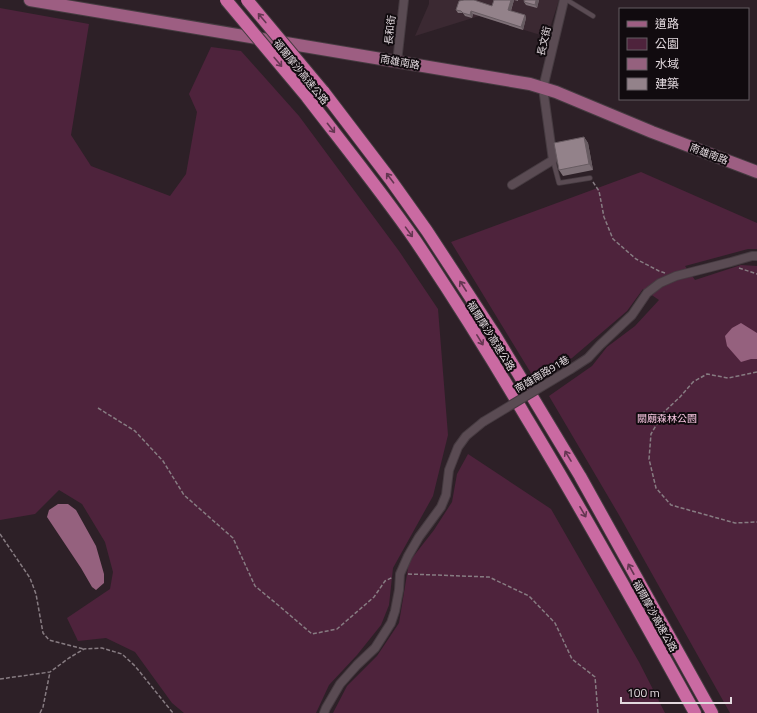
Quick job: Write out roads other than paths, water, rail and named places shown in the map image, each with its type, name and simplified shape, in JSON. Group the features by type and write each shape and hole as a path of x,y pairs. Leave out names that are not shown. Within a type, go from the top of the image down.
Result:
{"highway":[{"name":"福爾摩沙高速公路","path":"226,0 307,97 372,181 481,340 565,481 695,713"},
{"name":"福爾摩沙高速公路","path":"247,0 323,91 390,179 427,231 495,335 580,476 712,713"},
{"path":"675,648 691,661 721,713"}],"main road":[{"name":"南雄南路","path":"30,0 530,84 757,172"}],"street":[{"name":"長和街","path":"397,62 404,0"},
{"name":"長文街","path":"543,88 565,0"},
{"path":"512,185 553,160 543,88"},
{"name":"南雄南路91巷","path":"324,713 340,684 375,648 391,623 399,590 400,574 419,537 441,507 446,495 449,470 458,447 466,436 483,422 588,358 632,315 647,293 660,283 676,276 757,256"}],"lane":[{"path":"565,0 593,16"},
{"path":"553,160 560,183 590,178"}],"water":[{"path":"741,323 757,333 757,359 741,362 727,346 725,336 732,328"},
{"path":"58,504 68,504 76,510 96,546 104,574 104,583 96,590 92,587 47,517 49,510"}],"park label":[{"name":"關廟森林公園","path":"667,418"}]}
